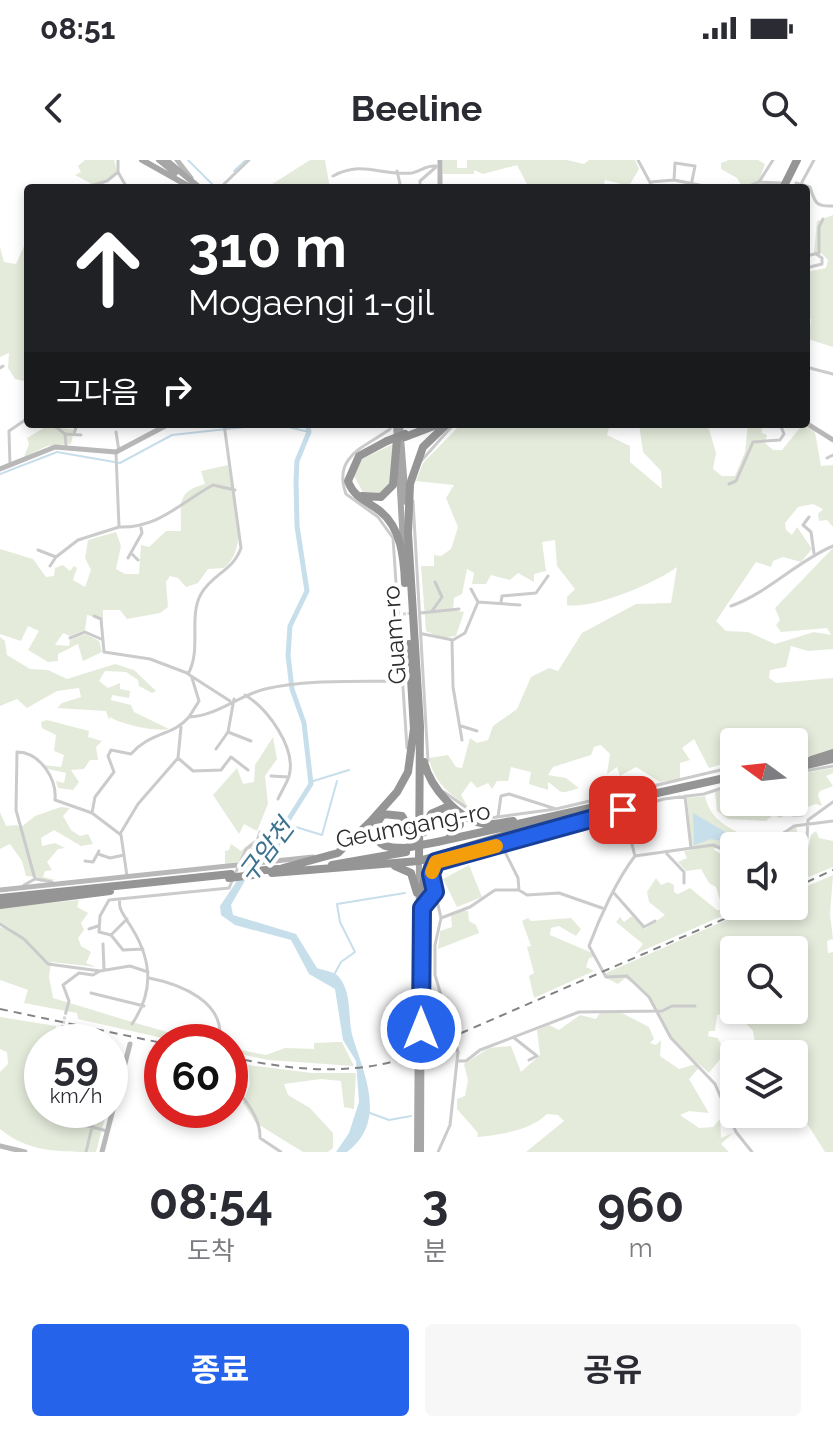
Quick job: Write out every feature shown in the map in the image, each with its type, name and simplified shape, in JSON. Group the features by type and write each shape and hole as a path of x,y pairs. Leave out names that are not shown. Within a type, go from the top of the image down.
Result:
{"highway":[{"path":"788,184 799,160"},
{"path":"405,577 393,526 380,511 356,495 348,481 359,456 421,428"},
{"path":"402,436 427,428"},
{"path":"408,533 413,469 423,447 443,428"},
{"path":"388,442 362,457 353,471 355,490 366,498 381,497 393,485 402,436"},
{"name":"Guam-ro","path":"408,533 417,726 419,861"},
{"name":"Guam-ro","path":"405,577 417,726"},
{"path":"417,726 428,776 455,806 486,824 533,820"},
{"path":"271,871 327,858 349,845 402,783 408,772 417,726"},
{"path":"808,764 833,760"},
{"name":"Geumgang-ro","path":"0,902 271,871 406,850 720,781"},
{"name":"Geumgang-ro","path":"437,844 557,814 713,784"},
{"path":"419,844 431,814 444,806 453,808 459,814 459,829 437,844"},
{"path":"406,850 383,847 377,841 373,830 383,814 402,816 419,844"},
{"path":"271,871 419,861 557,814"},
{"path":"420,892 427,866 440,856"},
{"path":"383,865 407,869 420,892"},
{"name":"Geumgang-ro","path":"0,902 230,876"}],"main road":[{"path":"142,160 190,184"},
{"path":"159,160 192,184"},
{"path":"166,160 193,184"},
{"name":"Guam-ro","path":"395,428 408,533"},
{"name":"Guam-ro","path":"397,428 402,436 405,577"},
{"name":"Guam-ro","path":"419,861 419,1152"},
{"name":"Guam-ro","path":"419,1152 420,892"}],"street":[{"path":"118,160 118,172 125,184"},
{"path":"177,160 194,184"},
{"path":"224,184 249,160"},
{"path":"333,176 343,169 361,166 380,174 397,171 412,173 448,160"},
{"path":"638,160 650,182 674,180 696,184"},
{"path":"759,182 773,160"},
{"path":"794,184 802,182 814,160"},
{"path":"674,180 675,163 695,166 692,183"},
{"path":"420,184 439,164"},
{"path":"439,164 440,184"},
{"path":"397,171 400,184"},
{"path":"97,184 118,172"},
{"path":"754,184 773,184"},
{"path":"810,187 813,201 820,207 833,206"},
{"path":"810,255 819,253 819,227 823,219"},
{"path":"810,267 822,264 822,258 816,254"},
{"path":"810,368 833,374"},
{"path":"10,466 9,431 24,421"},
{"path":"810,426 833,440"},
{"path":"57,428 65,434 81,435"},
{"path":"74,434 76,428"},
{"path":"0,469 50,449 66,446 100,453 118,451 161,428"},
{"path":"188,674 194,655 199,597 208,583 233,567 241,548 224,428"},
{"path":"0,890 318,856 330,852 351,837 402,780 408,733 393,538 384,522 346,494 342,476 352,452 390,428"},
{"path":"450,428 419,464 412,487 419,613 423,634 425,740 430,774 441,790 482,817 496,819 557,814 610,798 720,778"},
{"path":"729,484 736,481 753,442 780,440 784,434 782,428"},
{"path":"116,432 119,527"},
{"path":"65,434 66,446"},
{"path":"827,458 833,455"},
{"path":"50,566 56,557 78,540 119,527 141,528 181,508 213,485 235,490"},
{"path":"809,517 803,525 811,532 814,553"},
{"path":"128,558 142,533 141,528"},
{"path":"731,606 796,570 814,553 833,546"},
{"path":"38,550 56,557"},
{"path":"131,553 138,560"},
{"path":"501,602 502,596 536,593 548,576"},
{"path":"432,611 442,597 435,582"},
{"path":"471,589 478,602"},
{"path":"423,634 453,640 465,633 478,602"},
{"path":"478,602 520,605"},
{"path":"419,613 459,609"},
{"path":"94,616 101,619 104,652 150,659 188,674 232,700"},
{"path":"70,638 85,632 101,639"},
{"path":"453,640 453,687 462,740"},
{"path":"127,876 120,834 138,804 178,758 181,727 199,701 194,680 188,674"},
{"path":"189,717 209,714 245,695 288,685 404,681"},
{"path":"245,695 269,716 284,741 289,777 278,799"},
{"path":"216,749 228,732 232,700"},
{"path":"461,726 477,731"},
{"path":"92,813 95,797 114,772 108,756 111,750 128,755 147,738 181,727"},
{"path":"228,732 251,741"},
{"path":"35,879 16,810 17,752 32,755 52,777 56,784 55,800 92,813 120,834"},
{"path":"178,758 201,773 221,770 231,757 248,770"},
{"path":"808,766 833,760"},
{"path":"271,776 289,777"},
{"path":"438,1152 450,1125 458,1061 457,1046 438,991 434,959 441,918 431,874 436,862 616,810 685,796 713,784"},
{"path":"496,819 501,796 509,794 557,814"},
{"path":"685,796 691,848"},
{"path":"807,832 807,824 833,802"},
{"path":"623,810 635,856"},
{"path":"820,813 827,822"},
{"path":"781,832 807,824 833,821"},
{"path":"143,949 123,950 111,935 100,933 98,913 109,900 229,888 243,865 246,849 257,841 260,832"},
{"path":"500,842 518,878 519,890"},
{"path":"720,848 713,845 667,854 646,852 635,856 603,908 599,927 589,946 606,977 627,976 649,997 671,1038 715,1083 720,1094"},
{"path":"85,861 93,862 99,852 110,858 124,855"},
{"path":"667,854 684,872 684,883"},
{"path":"19,888 35,879 59,884"},
{"path":"441,918 470,907 495,890 519,890 527,895 559,893 603,908"},
{"path":"422,908 435,892"},
{"path":"614,893 644,927 655,921"},
{"path":"120,899 119,908 143,949 149,978 144,1006 132,1024"},
{"path":"111,935 127,919"},
{"path":"0,924 24,939 43,962 102,970 130,966 148,972"},
{"path":"89,929 98,926"},
{"path":"102,970 103,944"},
{"path":"422,957 434,959"},
{"path":"66,1012 69,1001 63,985 79,973 93,975 102,970"},
{"path":"149,978 171,983 204,1001 214,1012 219,1024"},
{"path":"91,993 144,1006"},
{"path":"458,1061 466,1061 480,1050 579,1012 655,1011 695,1006"},
{"path":"513,1037 537,1056 529,1060"},
{"path":"128,1052 130,1044"},
{"path":"248,1105 260,1128 260,1138 281,1152"},
{"path":"86,1152 92,1128"},
{"path":"96,1128 107,1131"},
{"path":"102,1152 108,1128"},
{"path":"734,1128 752,1152"},
{"path":"0,1146 25,1152"}],"green space":[{"path":"85,160 114,160 117,171 103,184 90,184 75,175 81,172 78,166"},
{"path":"310,160 325,160 329,184 272,184"},
{"path":"443,160 457,160 457,168 467,168 467,160 567,160 584,164 589,160 635,160 639,169 630,184 605,180 604,184 527,184 517,165 483,174 474,170 474,174 443,174"},
{"path":"758,160 765,164 759,181 741,184 737,178 721,169 721,163"},
{"path":"833,215 833,347 810,340 810,271 826,268 828,260 821,253 814,253 817,221"},
{"path":"24,246 24,381 15,379 8,368 9,353 0,357 0,247 4,262 16,264"},
{"path":"44,428 74,430 71,444 47,446 24,457 29,444 27,438"},
{"path":"457,428 609,428 607,435 630,446 630,462 662,489 661,471 643,452 640,428 709,429 716,453 713,469 722,476 735,476 745,452 748,428 761,428 762,433 767,435 765,443 773,450 782,450 800,428 809,428 815,432 821,466 833,465 833,527 827,520 819,521 818,514 823,509 813,504 798,507 785,523 786,530 792,535 797,527 812,549 801,562 783,557 773,561 771,567 756,562 716,621 726,631 748,632 775,644 814,632 831,635 827,628 781,632 776,625 780,620 775,608 833,548 833,649 808,651 791,646 786,667 770,670 769,678 776,683 833,678 833,750 808,756 808,728 720,728 720,765 709,768 694,739 682,748 690,760 680,763 680,779 660,782 636,767 620,776 617,767 607,774 610,754 601,745 594,747 591,755 553,767 548,775 566,778 579,788 561,792 548,782 548,790 529,784 531,772 511,767 508,781 497,781 492,789 488,783 477,788 471,781 461,795 468,807 439,781 429,758 448,755 456,767 462,768 470,738 477,743 488,740 493,726 517,709 531,677 549,668 558,671 582,633 636,604 671,603 677,567 624,594 592,603 567,605 567,597 575,589 557,566 555,540 542,542 546,571 534,574 534,582 518,573 510,580 491,575 486,584 472,584 474,573 467,569 462,594 454,598 453,610 464,612 456,636 441,638 426,631 421,566 434,566 434,555 441,556 451,549 458,527 446,498 454,485 416,481 423,463"},
{"path":"393,444 392,483 385,492 365,496 354,476 362,459"},
{"path":"228,465 238,534 237,547 224,568 208,569 198,583 186,587 178,578 170,576 166,582 168,607 160,613 127,619 120,610 103,610 103,619 87,615 85,630 70,636 63,633 55,645 69,646 70,640 86,634 99,641 102,652 83,661 78,644 58,654 58,661 48,662 28,650 39,631 28,626 21,641 0,634 0,549 33,559 46,577 54,576 55,568 63,565 70,571 74,566 77,568 73,580 85,587 91,570 85,558 88,540 116,532 121,546 116,569 125,574 139,574 141,545 149,547 166,531 181,531 182,500 189,491 205,484 201,471"},
{"path":"0,637 5,641 7,655 30,669 48,670 67,679 115,664 134,670 156,691 152,693 139,686 138,680 126,672 105,671 99,681 108,688 120,683 120,689 130,691 129,698 112,695 111,700 131,705 134,712 169,729 138,727 110,717 109,720 106,711 57,708 62,703 81,697 79,688 57,691 27,708 17,699 0,706"},
{"path":"47,720 89,731 88,737 102,741 96,747 98,760 90,760 84,769 71,770 79,782 73,790 58,788 56,781 64,783 66,773 48,769 47,772 43,765 61,767 64,755 54,751 56,735 42,728 41,722"},
{"path":"273,737 277,759 265,776 268,804 257,831 244,824 239,834 213,795 237,768 243,784 254,782 255,765"},
{"path":"833,768 833,773 826,776 833,786 820,791 818,795 822,806 808,807 808,772"},
{"path":"720,790 720,813 717,811 715,792"},
{"path":"705,796 717,819 737,832 720,832 720,847 713,849 720,854 720,900 716,887 709,883 701,869 686,871 678,862 687,858 684,851 692,850 687,798"},
{"path":"61,807 70,808 63,816 71,830 80,836 88,834 93,844 81,846 54,830 41,838 42,846 55,843 65,848 58,849 47,862 52,870 45,871 43,877 56,880 40,882 37,877 26,876 22,861 10,844 0,849 0,812 6,826 17,825 20,828 35,816"},
{"path":"724,816 772,816 766,821 728,819"},
{"path":"273,826 281,827 266,851 253,858 225,864 225,851 231,844 241,851 254,840 259,842 270,835"},
{"path":"796,826 797,832 783,832"},
{"path":"816,831 819,838 833,841 833,867 808,877 808,848 811,835"},
{"path":"469,865 482,897 457,907 443,879"},
{"path":"833,875 830,914 833,939 827,941 828,953 833,952 833,1152 825,1152 808,1125 808,1040 754,1040 753,1031 747,1024 808,1024 808,936 720,936 720,1014 717,1015 715,1031 709,1031 708,1036 718,1038 720,1059 709,1073 670,1039 645,991 625,978 618,984 604,977 606,973 726,920 808,920 808,886"},
{"path":"656,878 661,885 668,882 674,885 674,892 678,894 690,888 720,910 720,917 635,954 643,944 616,922 620,917 624,922 632,916 645,929 665,915 649,902 647,892"},
{"path":"79,900 77,907 88,913 81,923 84,930 78,938 81,946 91,952 86,963 96,967 51,962 49,977 53,998 144,1025 144,1034 128,1030 128,1024 100,1024 78,1019 77,1013 24,1003 28,990 0,980 0,927 14,931 0,922 0,908"},
{"path":"468,911 469,921 476,925 479,933 438,949 440,931 452,927 451,914"},
{"path":"528,918 531,921 571,918 581,929 576,936 559,926 551,928 550,935 592,953 595,957 589,958 586,967 594,971 534,998 529,976 534,973 527,947 531,946 522,921"},
{"path":"620,1012 649,1027 654,1039 650,1043 656,1045 661,1040 660,1056 679,1069 696,1064 698,1069 689,1079 709,1113 689,1111 680,1115 699,1128 713,1127 720,1119 721,1138 733,1133 721,1144 729,1152 526,1152 564,1121 558,1115 547,1114 524,1128 477,1137 478,1133 457,1109 457,1099 465,1096 468,1080 464,1064 489,1048 511,1046 521,1072 540,1055 537,1030 549,1025 559,1030 580,1015 596,1019 600,1013"},
{"path":"0,1017 44,1024 24,1024 24,1128 102,1128 96,1152 57,1151 33,1146 10,1137 0,1129 0,1072 8,1064 7,1052 0,1049"},
{"path":"342,1042 354,1066 248,1056 248,1052 266,1055 285,1048 314,1049 314,1043"},
{"path":"248,1065 312,1073 356,1073 354,1109 344,1107 341,1081 321,1079 284,1084 288,1095 310,1108 333,1133 333,1148 328,1152 303,1152 256,1123 248,1111"}],"water":[{"path":"693,813 725,832 720,832 720,841 711,839 694,845"},
{"path":"254,865 231,905 233,915 296,934 317,968 337,975 346,991 351,1031 370,1098 366,1127 347,1152 336,1152 349,1133 359,1102 356,1061 343,1040 335,989 309,974 291,940 235,925 221,915 220,906 247,866"}],"waterway":[{"path":"188,160 212,184"},
{"path":"234,171 246,160"},
{"path":"0,474 57,452 120,463 172,435 236,428"},
{"path":"292,428 309,432"},
{"name":"구암천","path":"252,866 278,844 285,825 311,784 304,723 292,689 288,655 290,626 307,591 297,526 296,480 297,461 308,428"},
{"path":"310,782 349,770"},
{"path":"286,824 322,835 337,781"},
{"path":"335,973 341,962 355,952 340,922 337,904 405,893"},
{"path":"370,1113 389,1120 411,1116"}],"tunnel":[{"path":"403,614 413,613"},
{"path":"63,1024 66,1012"}],"railway":[{"path":"808,882 833,870"},
{"path":"248,1060 336,1069 399,1060 722,920"},
{"path":"0,1009 144,1039"}],"slow traffic":[{"path":"432,872 436,862 496,846"}],"route":[{"path":"421,1029 422,908 435,892 431,874 436,862 623,810"}]}
